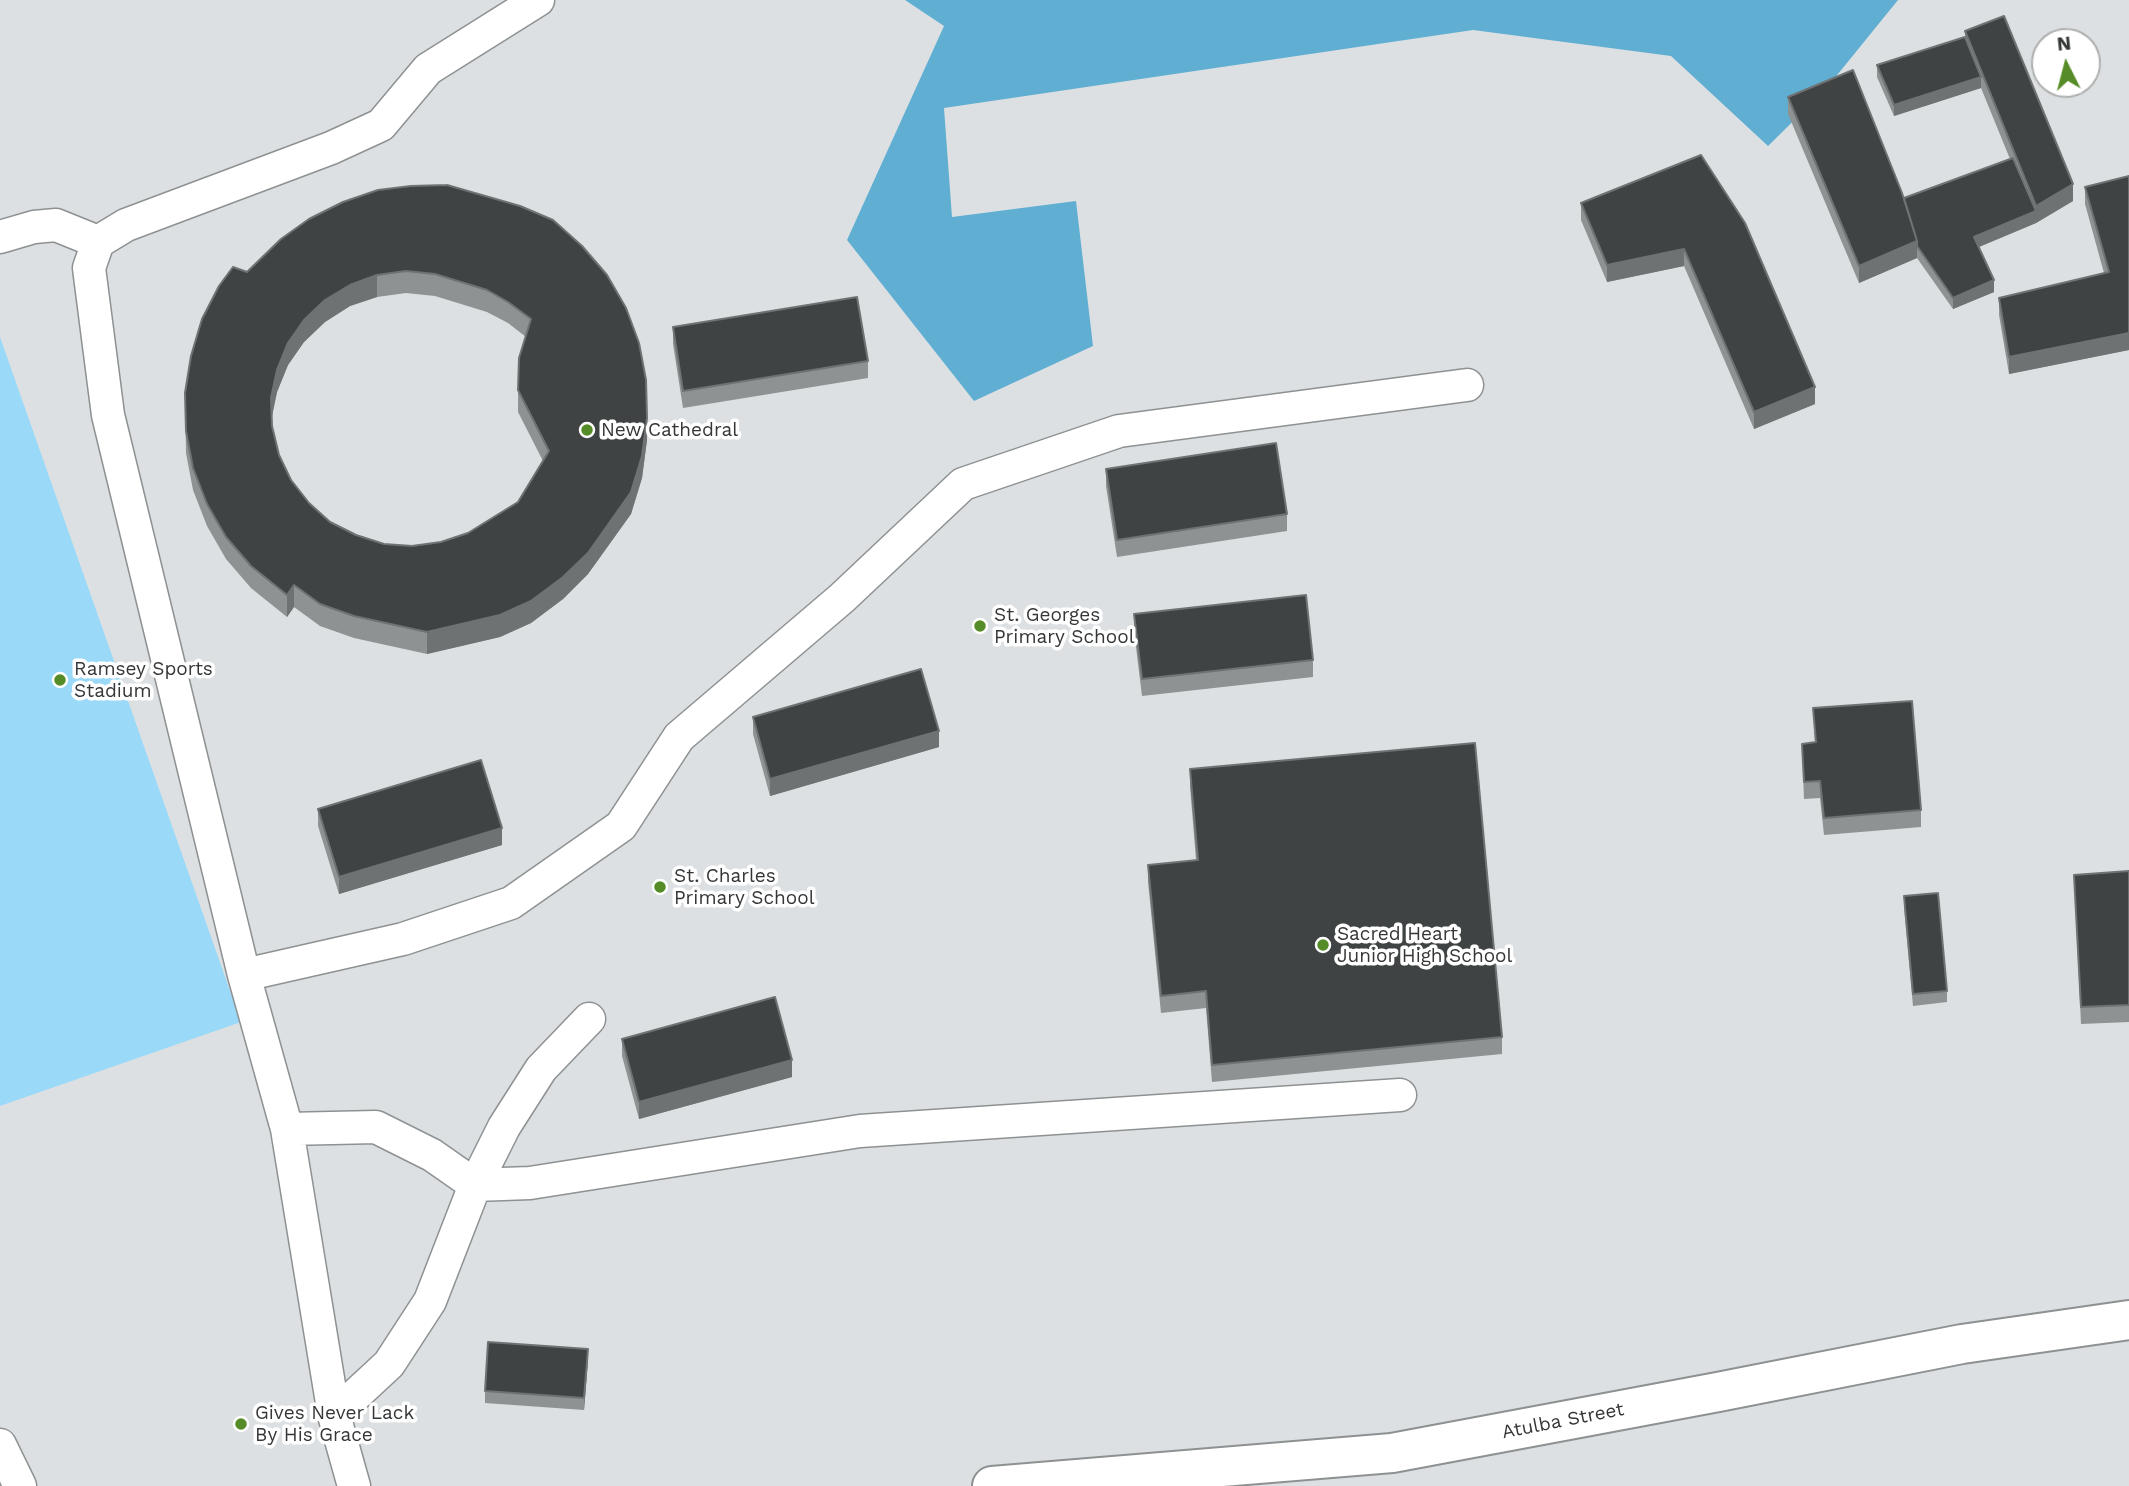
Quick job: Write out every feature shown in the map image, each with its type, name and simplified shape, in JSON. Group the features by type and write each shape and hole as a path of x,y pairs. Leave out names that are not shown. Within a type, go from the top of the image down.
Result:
{"street":[{"path":"354,1486 334,1415 287,1129 244,975 108,415 89,268 98,242 126,225 331,148 381,125 428,69 538,0"},
{"path":"0,237 34,227 56,225 98,242"},
{"path":"244,975 403,939 511,903 621,826 679,737 842,598 963,484 1119,431 1467,384"},
{"path":"334,1415 389,1364 430,1301 475,1185 504,1127 541,1069 589,1019"},
{"path":"287,1129 376,1127 432,1155 475,1185 530,1183 860,1131 1400,1095"},
{"name":"Atulba Street","path":"992,1486 1392,1453 1962,1344 2129,1320"},
{"path":"0,1445 20,1486"}],"shaded area":[{"path":"905,0 1898,0 1825,90 1768,146 1671,56 1473,30 944,108 952,217 1076,201 1093,346 974,401 847,240 944,26"},
{"name":"Ramsey Sports Stadium","path":"0,337 241,1022 0,1106"}],"building":[{"path":"2004,16 2031,82 2031,98 2038,98 2073,184 2036,206 1965,31"},
{"path":"1965,37 1981,77 1894,105 1877,65"},
{"path":"1853,70 1902,193 1917,241 1859,266 1788,97"},
{"path":"1701,155 1745,223 1815,387 1754,412 1684,249 1607,265 1581,203"},
{"path":"2013,158 2036,211 1974,237 1994,280 1953,298 1917,246 1904,198"},
{"path":"2129,176 2129,333 2009,357 1999,298 2109,272 2085,187"},
{"name":"New Cathedral","path":"447,185 520,206 553,220 582,246 607,275 626,308 639,343 646,380 647,418 642,456 631,492 588,553 563,577 531,601 500,615 427,632 354,616 320,604 294,585 287,595 251,566 226,537 207,504 193,468 186,431 185,393 191,356 202,319 219,286 233,267 247,272 281,239 309,219 343,202 378,190","holes":["406,271 435,274 487,290 531,319 519,358 518,390 549,451 518,502 468,533 441,542 412,546 384,544 356,535 330,522 309,503 291,480 279,455 272,426 271,398 277,370 288,343 304,320 325,300 350,285 377,275"]},
{"path":"857,297 868,361 683,391 673,327"},
{"path":"1276,443 1287,514 1117,540 1106,469"},
{"path":"1306,595 1313,660 1142,679 1134,614"},
{"path":"921,669 939,731 770,779 753,717"},
{"path":"1912,701 1921,810 1824,818 1820,781 1804,782 1802,744 1816,742 1813,708"},
{"name":"Sacred Heart Junior High School","path":"1475,743 1502,1037 1212,1065 1206,991 1161,996 1148,865 1198,860 1190,769"},
{"path":"481,760 502,828 339,877 318,809"},
{"path":"2129,871 2129,1005 2081,1007 2074,875"},
{"path":"1938,893 1947,991 1913,994 1904,896"},
{"path":"775,997 792,1060 639,1102 622,1039"},
{"path":"488,1342 588,1349 584,1398 485,1391"}],"place":[{"name":"New Cathedral","path":"587,430"},
{"name":"St. Georges Primary School","path":"980,626"},
{"name":"Ramsey Sports Stadium","path":"60,680"},
{"name":"St. Charles Primary School","path":"660,887"},
{"name":"Sacred Heart Junior High School","path":"1323,945"},
{"name":"Gives Never Lack By His Grace","path":"241,1424"}]}
